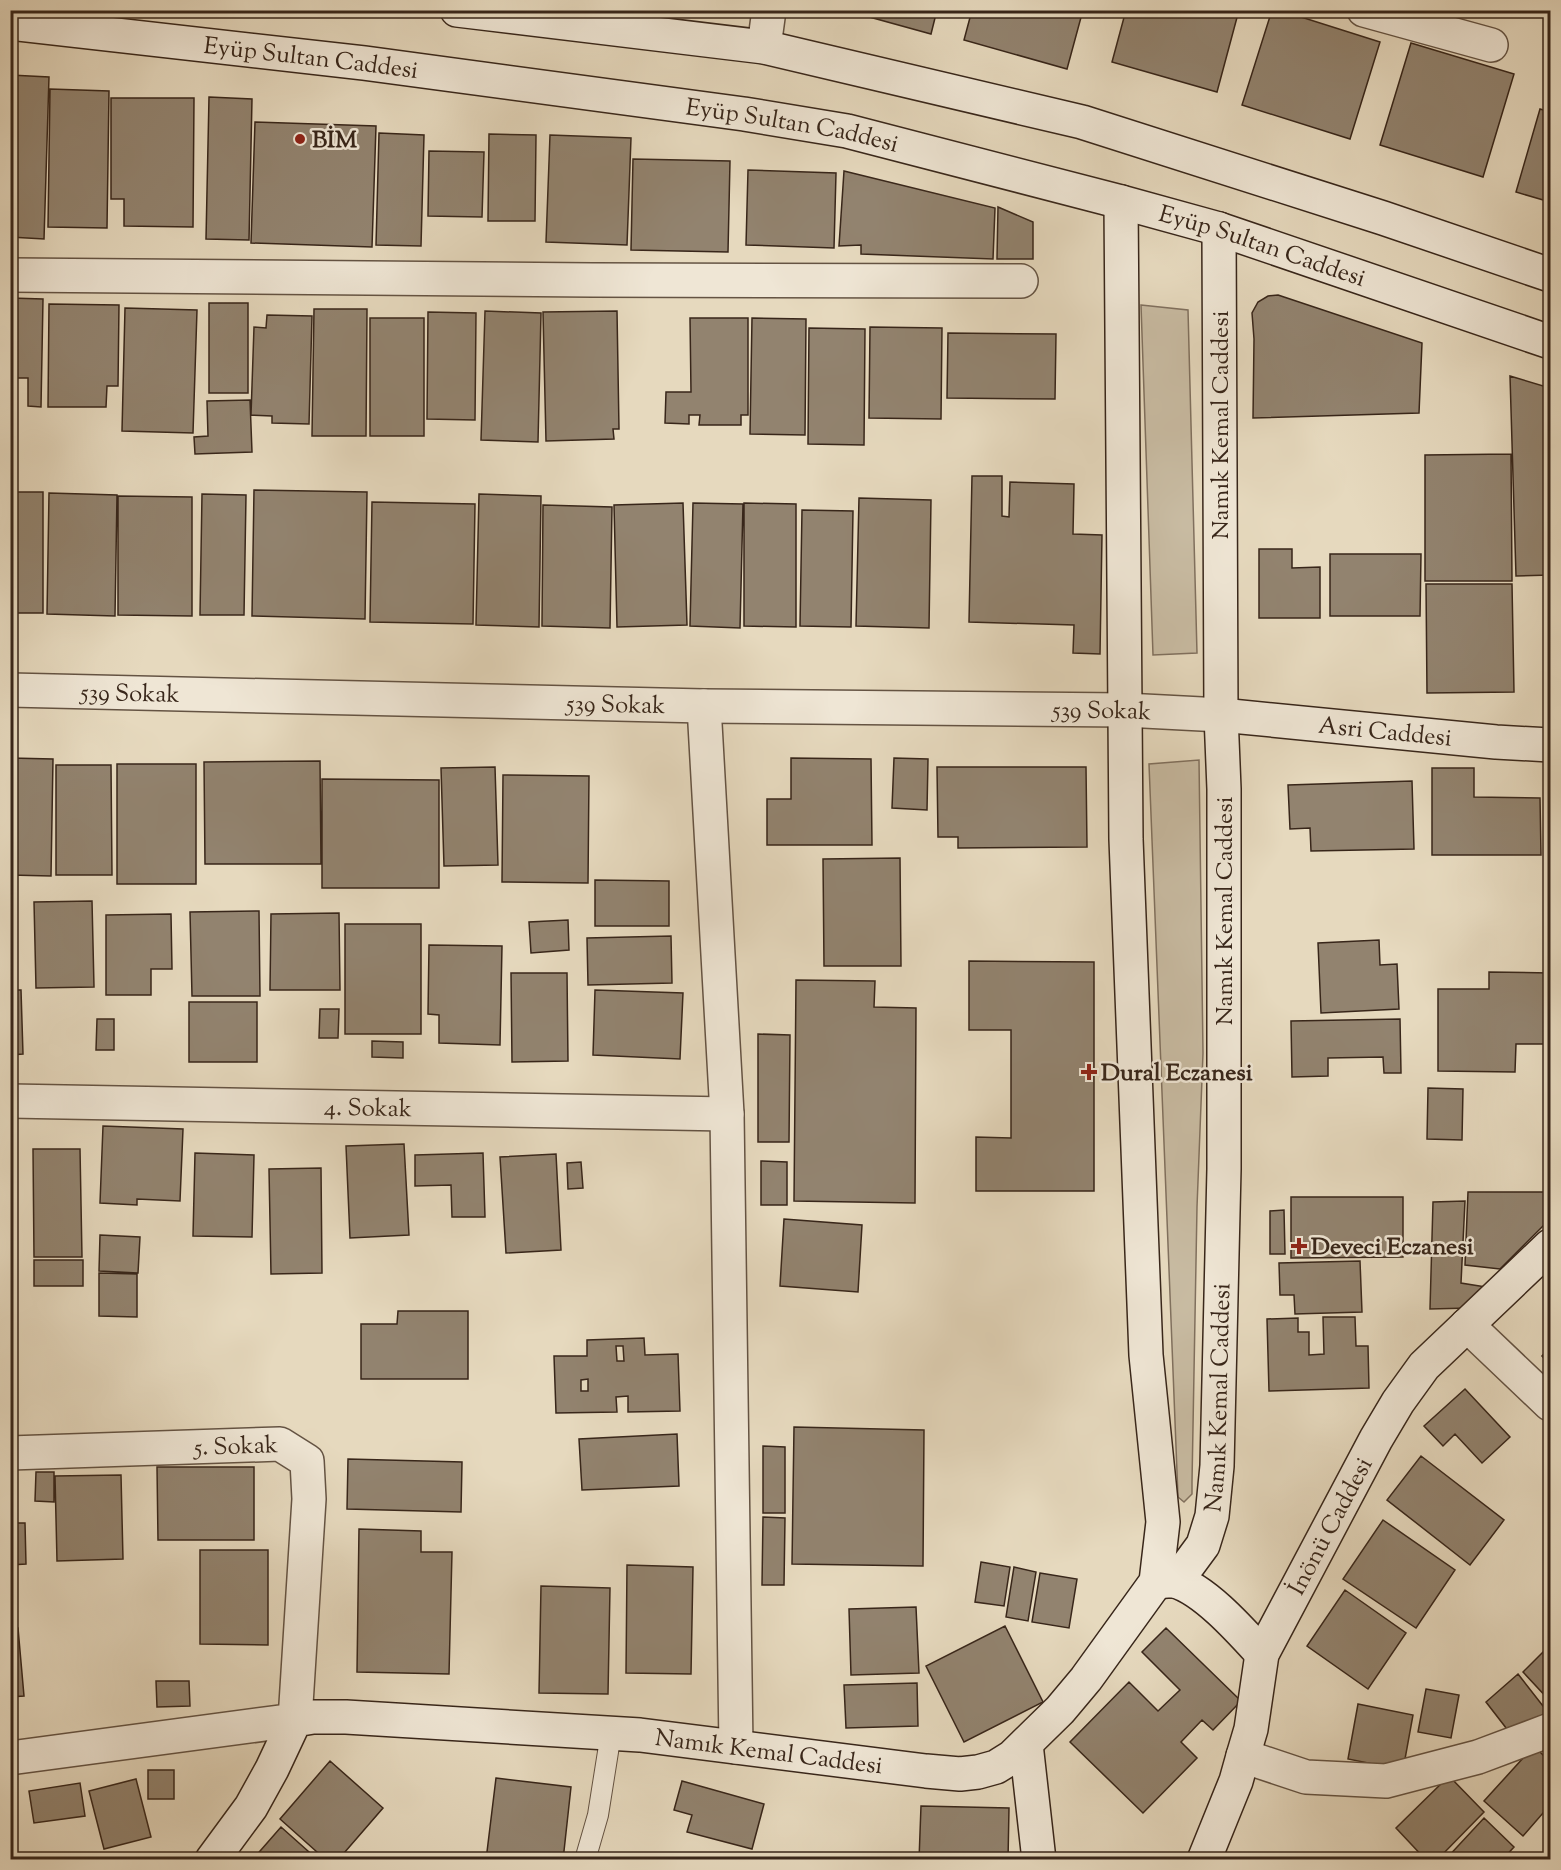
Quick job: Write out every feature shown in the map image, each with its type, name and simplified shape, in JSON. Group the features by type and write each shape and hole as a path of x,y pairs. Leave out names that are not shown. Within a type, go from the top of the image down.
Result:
{"street":[{"path":"457,10 764,47 1082,122 1383,218 1551,275"},
{"path":"764,47 769,10"},
{"path":"1367,11 1491,45"},
{"name":"Eyüp Sultan Caddesi","path":"10,23 364,63 744,114 847,131 1219,229 1551,342"},
{"path":"1121,202 1126,839 1146,1356 1163,1522 1164,1581 1197,1593 1219,1610 1262,1654"},
{"name":"Namık Kemal Caddesi","path":"10,1758 313,1717 346,1717 611,1733 884,1767 960,1774 978,1772 996,1767 1026,1744 1060,1710 1164,1581 1189,1564 1203,1545 1212,1516 1217,1466 1224,1169 1224,789 1221,715 1219,229"},
{"path":"10,275 593,280 1022,280"},
{"name":"539 Sokak","path":"10,690 704,706 1125,710 1221,715"},
{"path":"704,706 727,1114 736,1747"},
{"name":"Asri Caddesi","path":"1221,715 1496,742 1551,745"},
{"name":"4. Sokak","path":"10,1101 727,1114"},
{"name":"İnönü Caddesi","path":"1204,1860 1236,1781 1251,1729 1262,1654 1370,1448 1398,1402 1424,1366 1551,1246"},
{"path":"1467,1325 1551,1404"},
{"name":"5. Sokak","path":"10,1453 280,1444 307,1461 309,1499 295,1720"},
{"path":"212,1860 251,1807 295,1720"},
{"path":"1243,1756 1306,1777 1386,1781 1478,1757 1551,1730"},
{"path":"1026,1744 1039,1860"}],"lane":[{"path":"585,1860 598,1815 611,1733"}],"shaded area":[{"path":"1141,305 1188,310 1197,653 1153,655"},
{"path":"1199,760 1203,1053 1197,1207 1192,1494 1184,1502 1178,1497 1149,764"}],"building":[{"path":"844,10 937,10 931,34"},
{"path":"972,10 1083,10 1067,69 964,40"},
{"path":"1126,10 1239,10 1217,92 1112,62"},
{"path":"1272,10 1279,10 1380,42 1350,139 1242,105"},
{"path":"1512,10 1534,10 1532,16"},
{"path":"1411,43 1514,74 1483,177 1380,145"},
{"path":"10,75 49,77 44,239 10,237"},
{"path":"50,89 109,91 107,228 48,227"},
{"path":"209,97 252,99 249,240 206,239"},
{"path":"111,98 194,98 193,227 124,226 124,199 111,199"},
{"path":"1540,109 1550,112 1550,202 1516,192"},
{"path":"255,122 376,126 372,247 251,243"},
{"path":"379,133 424,135 421,246 376,245"},
{"path":"489,134 536,135 535,221 488,221"},
{"path":"550,135 631,138 627,245 546,242"},
{"path":"429,151 484,152 482,217 428,216"},
{"path":"633,159 730,161 728,252 631,250"},
{"path":"748,170 836,173 834,248 746,245"},
{"path":"844,171 995,208 993,259 861,254 861,245 839,246"},
{"path":"998,207 1033,222 1033,259 997,259"},
{"path":"1278,295 1422,343 1419,413 1253,418 1252,313 1258,302 1268,296"},
{"path":"10,298 43,299 41,407 28,406 28,378 10,378"},
{"path":"209,303 248,303 248,393 209,393"},
{"path":"49,304 119,305 118,386 107,386 106,407 48,407"},
{"path":"125,308 197,310 193,433 122,431"},
{"path":"314,309 367,309 366,436 312,436"},
{"path":"485,311 541,313 538,442 481,440"},
{"path":"617,311 619,429 613,429 614,439 546,441 543,312"},
{"path":"428,312 476,313 475,420 427,419"},
{"path":"267,315 312,316 309,424 272,423 272,416 251,415 254,327 266,328"},
{"path":"370,318 424,318 424,436 370,436"},
{"path":"690,318 748,318 748,415 741,415 741,425 699,425 700,415 689,415 689,424 665,423 666,392 691,392"},
{"path":"752,318 806,319 805,435 750,434"},
{"path":"870,327 942,328 941,419 869,418"},
{"path":"809,328 865,329 864,445 808,444"},
{"path":"948,333 1056,334 1055,399 947,398"},
{"path":"1510,376 1550,388 1550,575 1516,576"},
{"path":"250,400 252,452 195,454 194,437 208,436 207,401"},
{"path":"1511,454 1512,581 1425,581 1425,455"},
{"path":"972,476 1002,476 1002,516 1009,517 1010,482 1074,484 1073,534 1102,535 1100,654 1073,653 1074,625 969,622"},
{"path":"254,490 367,492 365,619 252,616"},
{"path":"10,492 43,492 43,613 10,613"},
{"path":"49,493 117,495 115,616 47,614"},
{"path":"202,494 246,495 244,615 200,615"},
{"path":"479,494 541,496 539,627 476,625"},
{"path":"118,496 192,497 192,616 118,615"},
{"path":"859,498 931,500 929,628 856,626"},
{"path":"372,502 475,504 473,624 370,622"},
{"path":"683,503 687,625 617,627 614,505"},
{"path":"693,503 743,504 740,628 690,626"},
{"path":"744,503 796,504 796,627 744,626"},
{"path":"543,505 612,507 610,628 542,626"},
{"path":"802,510 853,511 851,627 800,626"},
{"path":"1259,549 1292,549 1292,568 1320,567 1320,618 1259,618"},
{"path":"1330,554 1421,554 1420,616 1330,616"},
{"path":"1426,584 1512,584 1514,692 1427,693"},
{"path":"10,758 53,759 51,876 10,875"},
{"path":"791,758 871,759 872,845 767,845 767,799 791,799"},
{"path":"894,758 928,759 927,810 892,808"},
{"path":"320,761 321,864 205,864 204,762"},
{"path":"117,764 196,764 196,884 117,884"},
{"path":"56,765 111,765 112,875 56,875"},
{"path":"495,767 498,865 444,866 441,768"},
{"path":"937,767 1086,767 1087,847 958,848 958,837 938,837"},
{"path":"1432,768 1474,768 1474,797 1540,798 1541,855 1432,855"},
{"path":"503,775 589,776 588,883 502,882"},
{"path":"322,779 439,780 439,888 322,888"},
{"path":"1412,781 1414,849 1311,851 1310,828 1290,829 1288,785"},
{"path":"900,858 901,966 824,966 823,859"},
{"path":"595,880 669,881 669,926 595,926"},
{"path":"92,901 94,987 36,988 34,902"},
{"path":"259,911 260,996 192,996 190,912"},
{"path":"339,913 340,990 270,990 271,914"},
{"path":"171,914 172,969 151,969 151,995 106,995 106,915"},
{"path":"568,920 569,950 531,953 529,922"},
{"path":"345,924 421,924 421,1034 345,1034"},
{"path":"671,936 672,983 588,985 587,938"},
{"path":"1379,940 1380,965 1397,964 1399,1009 1321,1013 1318,943"},
{"path":"429,945 502,946 500,1045 439,1043 439,1015 428,1014"},
{"path":"969,961 1094,962 1094,1191 976,1191 976,1137 1011,1138 1011,1030 969,1030"},
{"path":"1489,972 1550,973 1550,1044 1516,1044 1515,1072 1438,1071 1438,989 1489,989"},
{"path":"511,973 567,973 568,1061 512,1062"},
{"path":"796,980 875,981 874,1007 916,1008 915,1203 794,1201"},
{"path":"10,990 21,990 23,1054 10,1055"},
{"path":"595,990 683,993 680,1059 593,1055"},
{"path":"189,1002 257,1002 257,1062 189,1062"},
{"path":"320,1009 339,1009 338,1038 319,1038"},
{"path":"97,1019 114,1019 114,1050 96,1050"},
{"path":"1400,1019 1401,1073 1384,1073 1383,1057 1328,1058 1328,1076 1292,1077 1291,1021"},
{"path":"758,1034 790,1035 789,1142 758,1142"},
{"path":"372,1041 403,1042 403,1058 372,1057"},
{"path":"1428,1088 1463,1089 1462,1140 1427,1139"},
{"path":"10,1124 12,1124 14,1205 10,1205"},
{"path":"103,1126 183,1129 180,1201 137,1199 137,1205 100,1203"},
{"path":"404,1144 409,1235 350,1238 346,1146"},
{"path":"33,1149 80,1149 82,1257 34,1257"},
{"path":"195,1153 254,1155 252,1237 193,1236"},
{"path":"483,1153 485,1217 452,1217 451,1185 415,1186 415,1155"},
{"path":"556,1154 561,1250 506,1253 500,1157"},
{"path":"761,1161 787,1162 787,1205 761,1205"},
{"path":"581,1162 583,1188 568,1189 567,1163"},
{"path":"321,1168 322,1273 271,1274 269,1169"},
{"path":"1468,1192 1550,1192 1550,1219 1500,1269 1465,1265"},
{"path":"1291,1197 1403,1197 1403,1257 1291,1258"},
{"path":"1465,1201 1461,1283 1486,1287 1469,1308 1430,1309 1433,1202"},
{"path":"1284,1210 1285,1254 1270,1254 1270,1211"},
{"path":"784,1219 862,1225 858,1292 780,1286"},
{"path":"100,1235 140,1237 138,1273 99,1271"},
{"path":"34,1260 83,1260 83,1286 34,1286"},
{"path":"1360,1261 1362,1312 1295,1314 1294,1295 1280,1295 1279,1263"},
{"path":"99,1273 137,1274 137,1317 99,1316"},
{"path":"398,1311 468,1311 468,1379 361,1379 361,1324 397,1324"},
{"path":"1323,1317 1355,1317 1356,1346 1368,1346 1369,1388 1269,1391 1267,1319 1298,1318 1298,1332 1309,1332 1309,1355 1324,1354"},
{"path":"644,1338 645,1355 678,1354 680,1411 628,1412 628,1396 616,1397 617,1412 556,1413 554,1356 587,1356 587,1340","holes":["616,1346 623,1346 624,1361 617,1361","588,1379 588,1391 581,1391 581,1380"]},
{"path":"1550,1347 1550,1365 1542,1356"},
{"path":"1465,1389 1510,1437 1482,1463 1455,1434 1443,1446 1424,1426"},
{"path":"794,1427 924,1430 923,1566 792,1564"},
{"path":"677,1434 679,1486 582,1490 579,1439"},
{"path":"763,1446 785,1447 785,1513 763,1513"},
{"path":"1421,1456 1504,1520 1470,1565 1387,1500"},
{"path":"348,1459 462,1462 461,1512 347,1509"},
{"path":"157,1467 254,1467 254,1540 158,1540"},
{"path":"36,1472 54,1472 54,1502 35,1501"},
{"path":"121,1475 123,1559 57,1561 55,1476"},
{"path":"763,1517 785,1518 784,1585 762,1585"},
{"path":"1383,1520 1455,1570 1416,1628 1343,1579"},
{"path":"10,1523 25,1523 26,1564 10,1565"},
{"path":"359,1529 421,1531 421,1552 452,1552 449,1674 357,1672"},
{"path":"200,1550 268,1550 268,1645 200,1644"},
{"path":"981,1562 1010,1567 1004,1606 975,1602"},
{"path":"627,1565 693,1567 691,1674 626,1673"},
{"path":"1014,1567 1036,1572 1028,1621 1006,1617"},
{"path":"1040,1573 1077,1579 1069,1628 1032,1622"},
{"path":"541,1586 610,1588 608,1694 539,1693"},
{"path":"1345,1590 1406,1633 1368,1689 1307,1646"},
{"path":"916,1607 919,1673 851,1675 849,1609"},
{"path":"1005,1626 1043,1702 964,1742 926,1666"},
{"path":"10,1628 18,1628 24,1696 10,1697"},
{"path":"1166,1628 1241,1701 1213,1730 1202,1720 1181,1742 1197,1758 1143,1813 1070,1742 1129,1682 1158,1711 1180,1690 1142,1652"},
{"path":"1550,1645 1550,1701 1523,1672"},
{"path":"1518,1674 1550,1715 1510,1733 1486,1702"},
{"path":"156,1681 189,1681 190,1706 157,1707"},
{"path":"917,1683 918,1726 846,1728 844,1685"},
{"path":"1426,1689 1459,1695 1451,1738 1418,1732"},
{"path":"1358,1704 1413,1715 1403,1770 1348,1759"},
{"path":"1534,1746 1550,1762 1550,1805 1523,1836 1484,1801"},
{"path":"330,1761 383,1808 338,1860 326,1860 280,1819"},
{"path":"148,1770 174,1770 174,1799 148,1799"},
{"path":"1449,1776 1484,1812 1437,1860 1426,1860 1396,1828"},
{"path":"496,1778 571,1787 563,1860 486,1860"},
{"path":"136,1779 151,1837 104,1849 89,1791"},
{"path":"682,1781 764,1804 752,1849 687,1832 692,1815 674,1810"},
{"path":"80,1783 85,1816 34,1823 29,1791"},
{"path":"921,1806 1009,1808 1008,1860 919,1860"},
{"path":"1484,1818 1514,1847 1502,1860 1445,1860"},
{"path":"281,1827 318,1860 256,1860 254,1858"},
{"path":"1550,1847 1550,1860 1541,1860 1539,1858"}],"place":[{"name":"BİM","path":"300,139"},
{"name":"Dural Eczanesi","path":"1089,1072"},
{"name":"Deveci Eczanesi","path":"1299,1246"}]}
